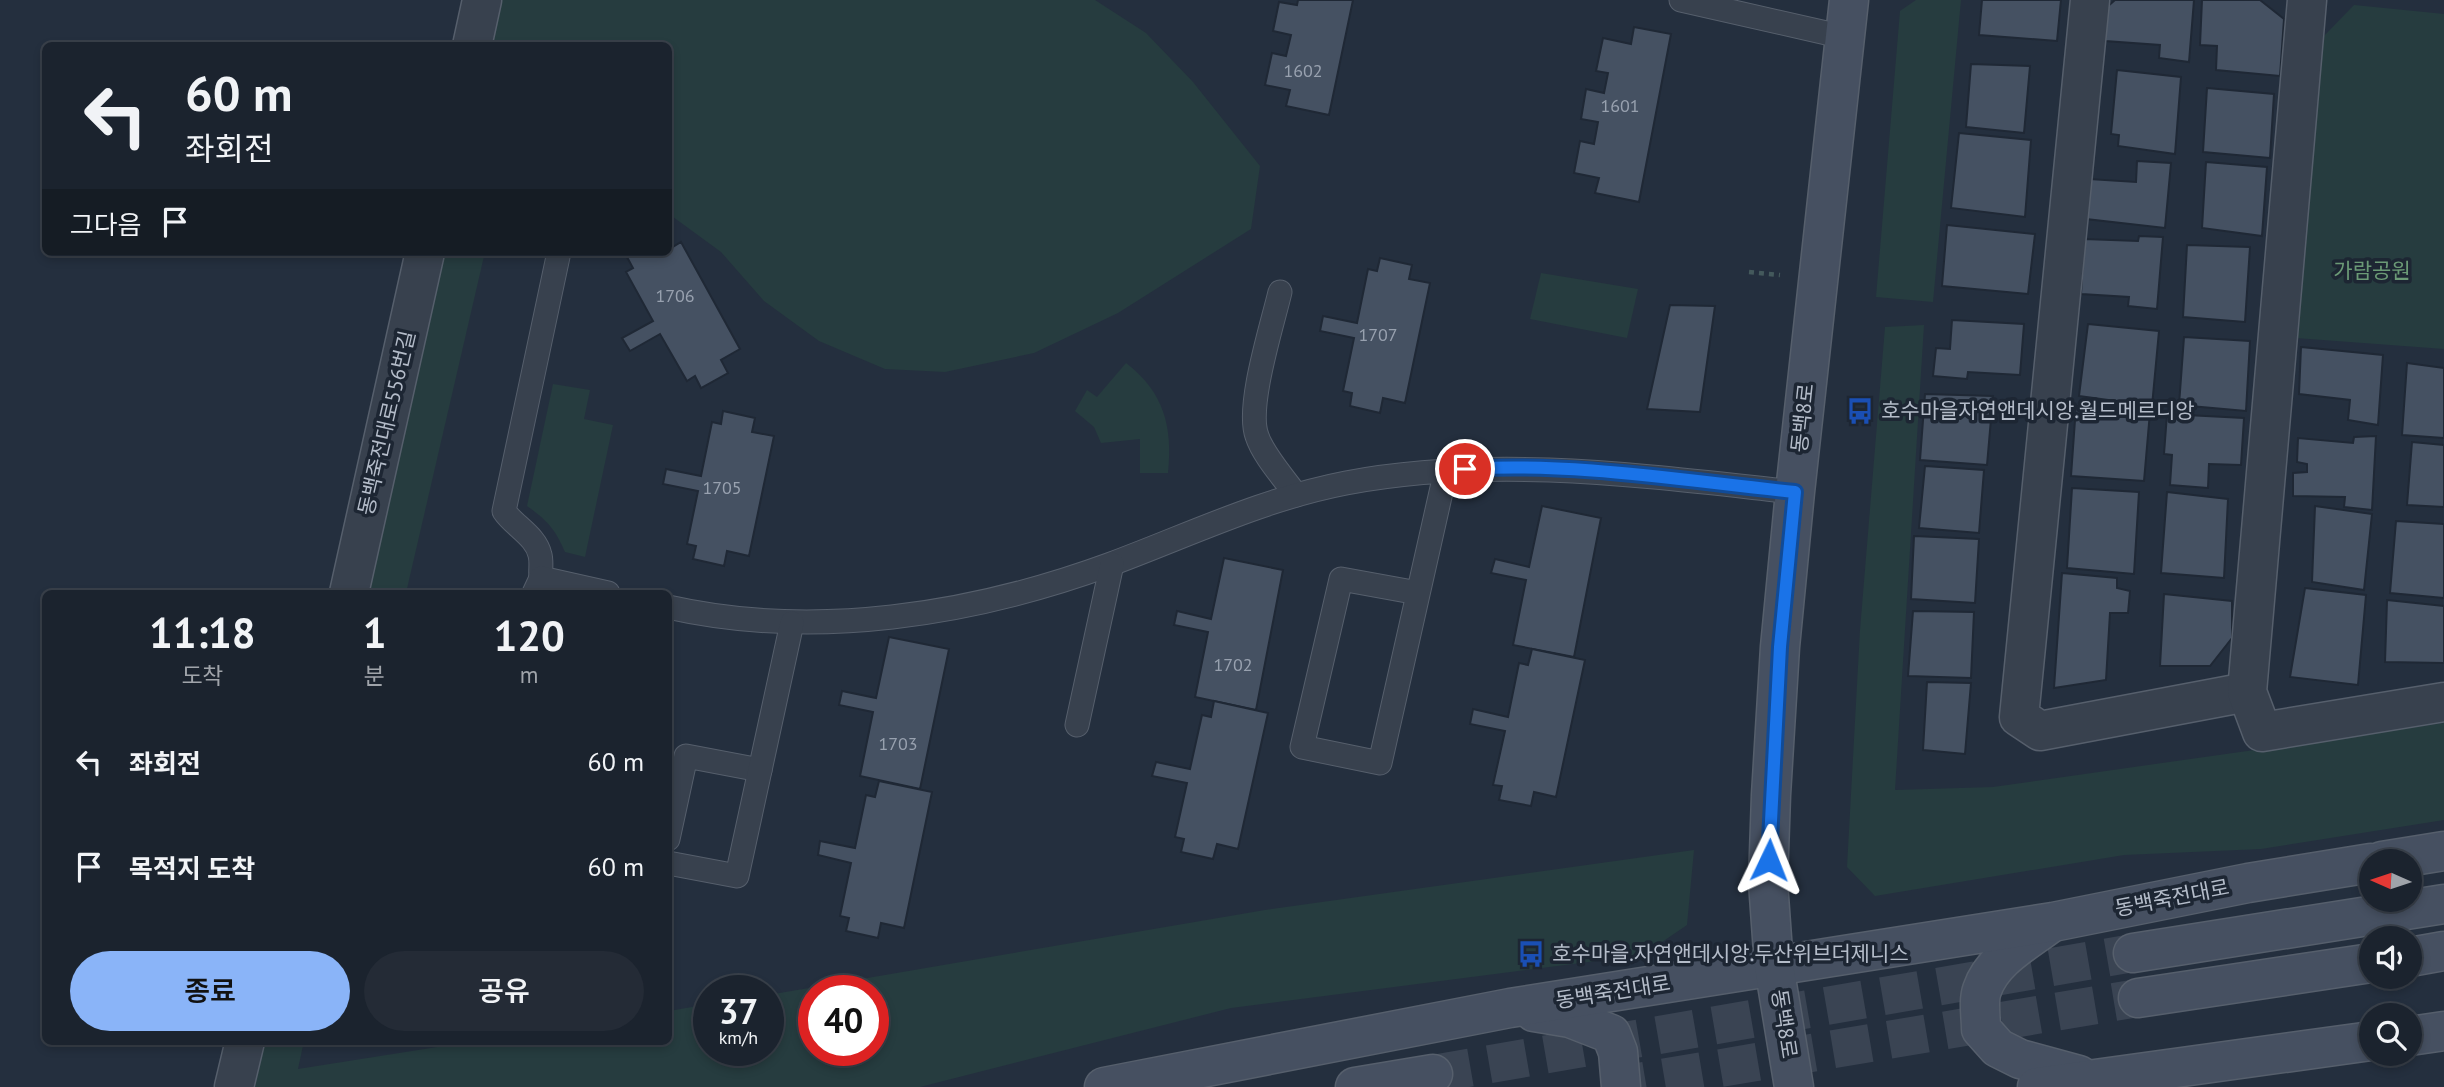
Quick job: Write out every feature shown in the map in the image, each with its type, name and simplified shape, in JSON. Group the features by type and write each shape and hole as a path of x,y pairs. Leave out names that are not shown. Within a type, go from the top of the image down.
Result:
{"main road":[{"name":"동백8로","path":"1794,1087 1774,966 1768,882 1771,795 1780,647 1795,492 1849,0"},
{"path":"2422,855 2444,851"},
{"name":"동백죽전대로","path":"1104,1087 1510,1008 2053,922 2248,883 2359,865"},
{"path":"2133,953 2444,904"},
{"path":"2053,922 2006,956 1990,973 1981,992 1981,1028 1998,1048 2020,1059 2096,1079"},
{"path":"2422,955 2444,951"},
{"path":"2138,998 2359,964"},
{"path":"1510,1008 1570,1018 1611,1034 1618,1052 1620,1087"},
{"path":"2422,1034 2444,1031"},
{"path":"2038,1087 2359,1043"},
{"path":"1355,1087 1433,1074"}],"street":[{"path":"473,42 482,0"},
{"path":"2090,0 2019,717 2040,732 2247,692"},
{"path":"2307,0 2247,692 2262,732 2444,702"},
{"name":"동백죽전대로556번길","path":"350,590 424,256"},
{"path":"234,1087 244,1045"}],"lane":[{"path":"1681,0 1844,37"},
{"path":"558,256 504,511 512,524 528,534 540,553 537,586 578,590"},
{"path":"1280,292 1254,403 1253,422 1257,439 1296,495"},
{"path":"672,608 744,619 792,623 884,617 975,606 1112,564 1237,513 1296,495 1344,483 1446,470 1485,468 1600,472 1795,492"},
{"path":"1418,593 1341,579 1302,747 1380,763 1446,470"},
{"path":"1077,725 1112,564"},
{"path":"672,864 737,876 792,623"},
{"path":"672,821 686,756 760,770"}],"green space":[{"path":"497,0 1095,0 1146,33 1193,82 1260,166 1251,229 1118,313 1034,353 945,372 885,369 819,341 764,301 721,252 672,216 672,42 487,42"},
{"path":"1916,0 1961,0 1933,302 1876,297 1900,11"},
{"name":"가람공원","path":"2354,5 2444,14 2444,349 2296,338 2323,37"},
{"path":"440,256 484,256 407,590 366,590"},
{"path":"1541,273 1638,289 1627,338 1530,319"},
{"path":"1924,325 1895,790 1993,787 2444,723 2444,820 2261,849 2124,855 1875,896 1847,867 1860,630 1885,327"},
{"path":"1126,363 1149,386 1163,412 1169,440 1168,473 1140,473 1140,439 1101,443 1094,427 1075,411 1087,390 1097,397"},
{"path":"553,384 590,390 584,419 613,425 585,557 565,552 550,526 527,506"},
{"path":"1694,850 1687,925 1643,955 1231,1008 920,1087 255,1087 264,1045 303,1045 298,1069 450,1045 672,1045 672,1010 693,1007 693,1066 784,1066 784,992 798,990 798,1066 889,1066 889,975 885,975 1265,910"}],"building":[{"path":"1298,0 1353,0 1329,115 1286,106 1290,90 1265,85 1272,53 1286,56 1291,35 1273,31 1279,2 1297,5"},
{"path":"1982,0 2061,0 2057,41 1979,35"},
{"path":"2115,0 2194,0 2189,62 2159,58 2160,45 2105,41 2107,7"},
{"path":"2202,0 2260,0 2284,19 2280,76 2216,70 2217,46 2200,45"},
{"path":"1634,27 1671,34 1639,202 1595,193 1599,178 1574,173 1580,141 1594,144 1598,122 1581,119 1586,89 1604,93 1608,73 1596,71 1603,38 1631,44"},
{"path":"1971,64 2030,66 2024,133 1966,127"},
{"path":"2117,70 2181,77 2175,154 2118,146 2119,135 2111,134"},
{"path":"2207,88 2274,94 2270,158 2203,152"},
{"path":"1959,133 2031,140 2025,217 1951,208"},
{"path":"2137,161 2171,163 2165,228 2086,219 2089,179 2136,182"},
{"path":"2206,162 2267,167 2262,236 2202,228"},
{"path":"1947,225 2035,234 2028,294 1942,286"},
{"path":"2139,236 2163,237 2157,309 2128,306 2129,297 2081,294 2084,239 2138,241"},
{"path":"681,242 740,349 721,360 728,373 701,388 695,376 687,381 660,334 630,351 622,338 653,321 626,272 633,268 627,257 672,256 672,248"},
{"path":"2187,245 2250,247 2245,322 2183,317"},
{"path":"1380,258 1412,265 1409,279 1430,283 1405,403 1383,398 1380,413 1350,406 1352,393 1343,391 1354,338 1320,331 1323,316 1357,323 1368,269 1377,271"},
{"path":"1670,305 1715,306 1700,412 1647,409"},
{"path":"1952,320 2024,324 2020,375 1968,372 1967,379 1933,376 1936,348 1950,349"},
{"path":"2088,324 2159,331 2152,406 2079,396"},
{"path":"2184,337 2250,341 2246,411 2179,405"},
{"path":"2301,347 2383,355 2378,425 2348,420 2350,400 2299,394"},
{"path":"2407,363 2444,368 2444,438 2402,435"},
{"path":"1925,394 1993,396 1987,465 1920,460"},
{"path":"2076,406 2150,412 2144,481 2071,476"},
{"path":"723,411 755,418 752,432 774,436 749,556 727,551 724,566 693,559 696,546 687,544 698,491 663,484 666,469 701,476 712,422 721,424"},
{"path":"2167,414 2244,418 2241,465 2209,464 2208,488 2170,485 2172,455 2164,454"},
{"path":"2376,436 2372,510 2344,507 2345,497 2293,496 2293,473 2307,472 2307,464 2297,462 2298,438 2353,443 2354,437"},
{"path":"2412,442 2444,445 2444,507 2407,505"},
{"path":"1925,466 1984,470 1979,533 1919,528"},
{"path":"2072,488 2139,492 2134,574 2067,568"},
{"path":"2167,492 2228,499 2224,578 2161,573"},
{"path":"1542,506 1601,518 1574,657 1513,645 1526,580 1491,573 1495,559 1529,567"},
{"path":"2315,506 2372,514 2364,590 2312,582"},
{"path":"2396,521 2444,524 2444,598 2390,593"},
{"path":"1914,536 1979,539 1975,603 1911,599"},
{"path":"1224,558 1283,570 1256,710 1195,697 1208,632 1174,625 1177,611 1211,619"},
{"path":"2062,573 2117,578 2117,588 2130,591 2128,613 2110,613 2106,680 2054,688"},
{"path":"2305,588 2366,595 2358,685 2290,677"},
{"path":"2164,594 2232,601 2232,638 2210,666 2160,666"},
{"path":"2387,600 2444,606 2444,663 2385,662"},
{"path":"1913,611 1974,612 1971,678 1908,676"},
{"path":"889,637 949,649 920,789 860,776 873,712 839,705 842,691 876,698"},
{"path":"1532,649 1585,660 1556,797 1534,792 1531,806 1499,800 1502,786 1493,785 1505,731 1470,724 1473,709 1508,717 1519,663 1528,665"},
{"path":"1927,682 1971,683 1965,754 1923,750"},
{"path":"1214,701 1268,713 1238,849 1217,844 1213,859 1181,852 1184,839 1175,837 1187,783 1152,776 1156,762 1190,769 1202,715 1211,717"},
{"path":"879,781 932,792 904,928 881,923 878,938 846,931 849,918 840,916 851,863 818,855 820,841 855,848 866,795 875,797"}],"tunnel":[{"path":"1433,1074 2133,953"},
{"path":"1608,1087 2138,998"}],"place":[{"name":"호수마을자연앤데시앙.월드메르디앙","path":"1860,411"},
{"name":"호수마을.자연앤데시앙.두산위브더제니스","path":"1531,954"}],"route":[{"path":"1465,469 1600,472 1795,492 1780,647 1769,860"}]}
